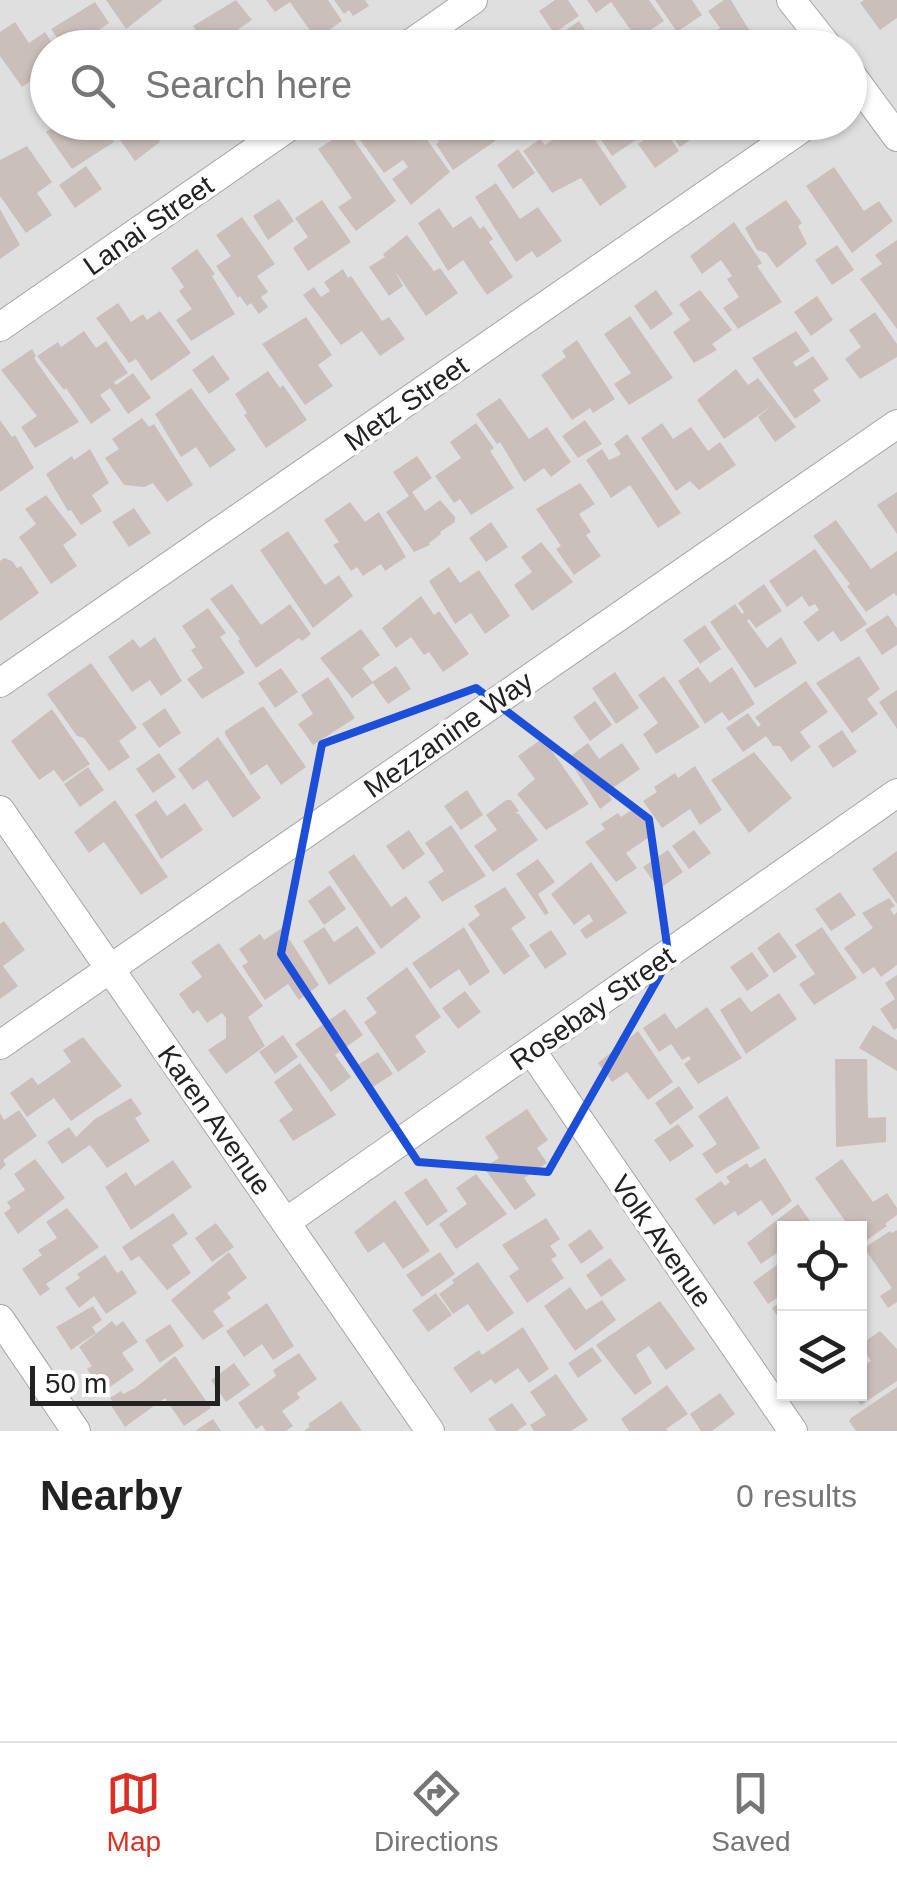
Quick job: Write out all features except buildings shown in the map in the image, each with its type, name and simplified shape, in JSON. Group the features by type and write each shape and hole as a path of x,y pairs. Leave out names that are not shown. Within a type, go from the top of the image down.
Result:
{"street":[{"path":"430,30 473,0"},
{"path":"792,0 815,30"},
{"path":"867,102 897,137"},
{"name":"Lanai Street","path":"0,327 270,140"},
{"name":"Metz Street","path":"0,683 785,140"},
{"name":"Mezzanine Way","path":"0,1044 897,424"},
{"name":"Rosebay Street","path":"286,1222 897,793"},
{"name":"Karen Avenue","path":"0,810 430,1431"},
{"name":"Volk Avenue","path":"531,1050 794,1431"},
{"path":"0,1319 76,1431"}],"highlighted area":[{"path":"476,688 649,819 669,959 548,1172 418,1162 281,954 322,744"}],"shaded area":[{"path":"0,0 897,0 897,1431 0,1431"}]}
